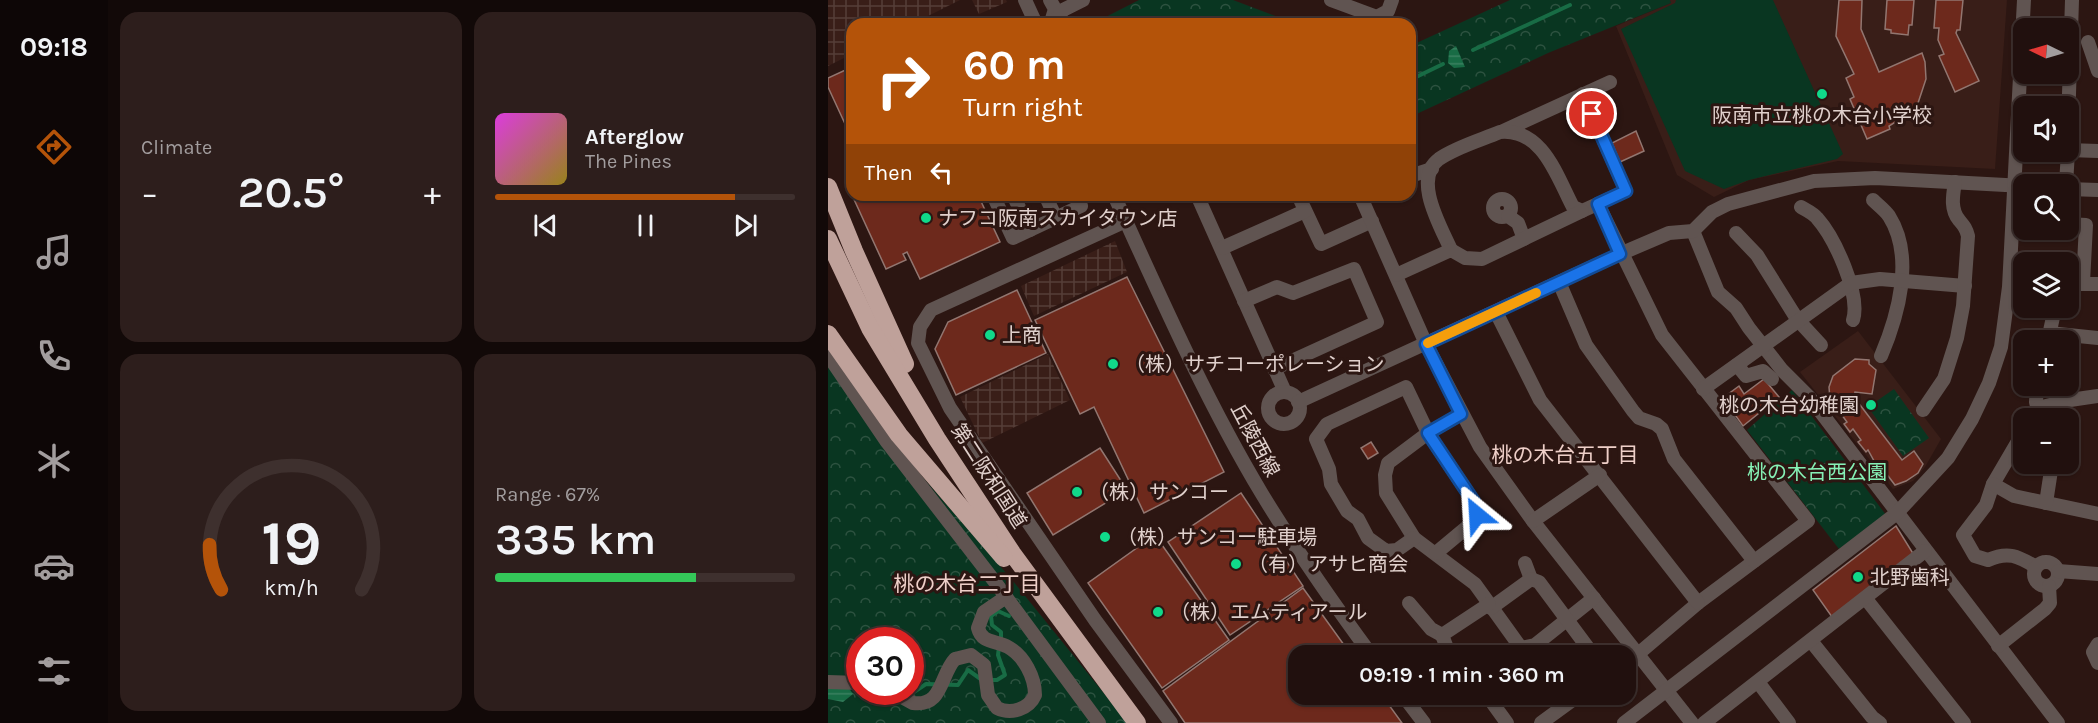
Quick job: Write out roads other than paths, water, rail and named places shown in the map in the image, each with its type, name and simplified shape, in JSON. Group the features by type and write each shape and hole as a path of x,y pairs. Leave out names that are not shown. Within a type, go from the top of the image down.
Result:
{"highway":[{"path":"828,187 896,349 922,395 937,440"},
{"name":"第二阪和国道","path":"828,239 870,328 937,440 1012,553 1131,716"},
{"path":"828,334 898,435 1006,561 1131,716"}],"street":[{"path":"1025,0 1033,18"},
{"path":"1050,0 1054,9 1050,18"},
{"path":"1331,0 1377,17 1388,11 1392,0"},
{"path":"2020,174 2024,0"},
{"path":"2072,0 2072,18"},
{"path":"1058,18 1063,10 1081,1"},
{"path":"2093,40 2098,71"},
{"path":"1583,94 1626,191 1482,259 1465,258 1450,250 1429,196 1428,182 1432,169 1439,159 1500,132 1583,94 1610,82"},
{"path":"1500,132 1510,131 1528,137 1542,148 1573,207 1582,211"},
{"path":"2079,151 2098,151"},
{"path":"1416,173 1423,169 1432,169"},
{"path":"1298,402 1620,254 1669,233 1693,231 1712,212 1728,204 1814,181 1859,178 2013,186"},
{"path":"1923,410 1944,379 1957,338 1965,286 1968,236 1965,225 1958,219 1952,205 1955,182"},
{"path":"2079,189 2098,190"},
{"path":"1873,200 1889,215 1896,230 1902,281 1894,325 1881,356"},
{"path":"996,201 1013,238 1081,206 1079,201"},
{"path":"1016,201 1030,230"},
{"path":"1048,201 1056,218"},
{"name":"丘陵西線","path":"1117,201 1178,335 1261,492 1327,595 1364,645"},
{"path":"1200,201 1285,392 1295,397 1298,402 1299,413 1292,422 1283,425 1275,423 1270,417 1268,405 1274,396 1285,392"},
{"path":"1301,201 1321,244 1372,221"},
{"path":"1363,201 1426,344 1480,447 1533,521 1692,723"},
{"path":"1598,204 1620,254 1662,335 1808,521 1698,603 1638,654"},
{"path":"1801,207 1816,216 1828,233 1851,283 1855,304 1853,320"},
{"path":"1222,248 1305,211"},
{"path":"1508,216 1518,223 1524,239"},
{"path":"1126,221 931,310 920,327 918,343 950,408 1095,620 1171,723"},
{"path":"2079,225 2086,225 2079,266"},
{"path":"1693,231 1718,292 1736,308 1749,328 1796,386 1810,398 2058,723"},
{"path":"1736,233 1756,255 1797,319 1821,345"},
{"path":"1624,723 1897,513 1948,458 1972,419 1989,383 2001,347 2014,240"},
{"path":"1396,275 1450,250"},
{"path":"1244,301 1277,287 1293,293 1354,269 1377,322 1274,369"},
{"path":"1703,389 1765,346 1797,319 1851,283 1880,279 1965,286"},
{"path":"1559,282 1586,345 1639,418 1656,423 1662,429 1674,459 1754,561"},
{"path":"2079,283 2098,284"},
{"path":"1496,312 1540,400 1698,603"},
{"path":"2079,338 2098,338"},
{"path":"828,355 887,442 1099,723"},
{"path":"1737,365 1746,376 1763,371 1772,379"},
{"path":"1414,538 1397,550 1386,551 1368,538 1358,519 1347,511 1331,484 1329,469 1316,439 1327,424 1406,387 1428,433 1474,502 1477,515 1472,523 1436,554"},
{"path":"2051,408 2070,400 2098,396"},
{"path":"1461,414 1428,433 1388,463 1385,475 1386,493 1414,538 1474,584 1523,645"},
{"path":"2013,450 1993,484 1986,505 1963,535 1975,556 1988,560 2001,554 2013,554 2036,567"},
{"path":"2046,503 2050,474"},
{"path":"1533,521 1600,475"},
{"path":"1993,484 2014,496 2098,514"},
{"path":"1704,723 1925,551"},
{"path":"2036,567 2049,562 2058,571 2098,574"},
{"path":"1526,563 1531,579"},
{"path":"2036,567 2035,579 2042,585 2049,586 2057,579 2058,571"},
{"path":"1442,635 1531,579"},
{"path":"1531,579 1539,582 1585,645"},
{"path":"1998,646 2045,609 2050,603 2049,586"},
{"path":"924,703 937,696 950,664 963,656 979,659 987,679 992,703 1003,711 1029,704 1035,695 1032,674 1012,649 986,640 980,634 978,622 984,612 1006,597"},
{"path":"1536,645 1594,598"},
{"path":"1866,599 1964,723"},
{"path":"1409,603 1431,629 1442,635 1446,645"},
{"path":"1811,641 1872,717 1880,723"},
{"path":"2098,645 2093,652 2098,663"},
{"path":"828,682 846,683"},
{"path":"1758,682 1789,723"},
{"path":"1410,705 1424,723"},
{"path":"1493,705 1507,723"},
{"path":"1541,723 1566,705"}],"waterway":[{"path":"1473,50 1570,5"},
{"path":"1416,77 1443,64"},
{"path":"1001,640 1001,632 992,625 991,616 998,611 1009,616"},
{"path":"990,680 997,680 1005,675 998,655 999,647"},
{"path":"924,685 958,685 968,670 982,680"}],"place":[{"name":"阪南市立桃の木台小学校","path":"1822,94"},
{"name":"ナフコ阪南スカイタウン店","path":"926,218"},
{"name":"上商","path":"990,335"},
{"name":"（株）サチコーポレーション","path":"1113,364"},
{"name":"桃の木台幼稚園","path":"1871,405"},
{"name":"（株）サンコー","path":"1077,492"},
{"name":"（株）サンコー駐車場","path":"1105,537"},
{"name":"（有）アサヒ商会","path":"1236,564"},
{"name":"北野歯科","path":"1858,577"},
{"name":"（株）エムティアール","path":"1158,612"}],"district":[{"name":"桃の木台五丁目","path":"1565,455"},
{"name":"桃の木台二丁目","path":"967,584"}],"park label":[{"name":"桃の木台西公園","path":"1817,472"}]}
